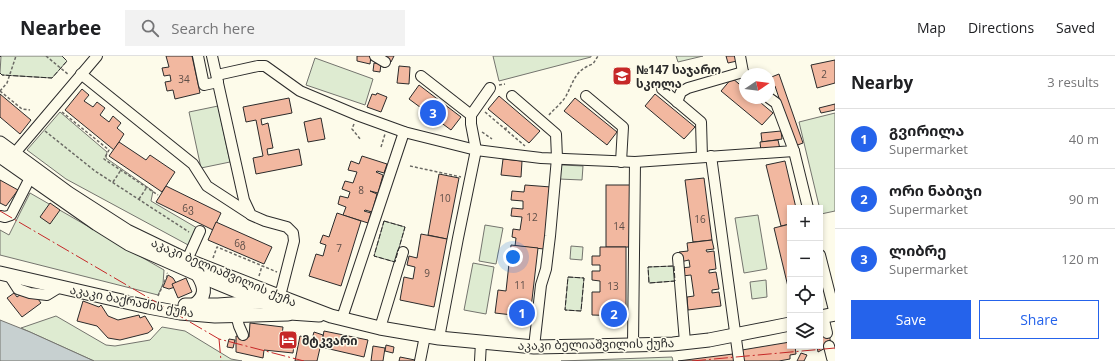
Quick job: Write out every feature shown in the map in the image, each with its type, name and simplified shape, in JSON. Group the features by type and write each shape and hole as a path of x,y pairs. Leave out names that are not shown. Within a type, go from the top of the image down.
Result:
{"main road":[{"name":"აკაკი ბელიაშვილის ქუჩა","path":"0,143 68,193 127,231 188,260 282,297 336,317 380,328 439,338 534,346 633,345 686,342 709,340 787,325"},
{"name":"აკაკი ბელიაშვილის ქუჩა","path":"0,156 97,224 129,244 198,275 290,313 336,317"},
{"name":"აკაკი ბაქრაძის ქუჩა","path":"0,264 159,303 192,306 264,302 282,297"},
{"name":"აკაკი ბაქრაძის ქუჩა","path":"5,274 180,313 215,316 290,313"},
{"path":"192,306 198,302 204,292 204,286 198,275"}],"lane":[{"path":"14,154 97,56"},
{"path":"198,56 204,85 217,79 258,66 266,61 300,91 387,127 476,150 541,158 621,162 794,150"},
{"path":"212,56 244,200 251,215"},
{"path":"375,56 385,62"},
{"path":"676,102 681,92 688,88 739,74"},
{"path":"421,76 471,115"},
{"path":"78,77 192,164 207,186 232,201 251,215 265,221 287,227 292,233 294,241 282,297"},
{"path":"439,338 476,150 471,124 471,115 490,88"},
{"path":"662,89 701,122 739,361"},
{"path":"512,96 556,134 557,158 550,236 546,269 541,285 534,346"},
{"path":"586,96 623,127 621,162"},
{"path":"775,102 794,150 807,205"},
{"path":"336,317 404,132"},
{"path":"633,345 635,162"},
{"path":"0,216 5,217 11,215 30,178"},
{"path":"188,260 199,234"},
{"path":"380,328 403,252"},
{"path":"678,258 686,342"},
{"path":"823,277 828,315 827,334"},
{"path":"236,316 243,335"},
{"path":"420,361 425,336"},
{"path":"480,361 481,342"},
{"path":"829,346 832,358"}],"path":[{"path":"16,56 7,83 0,91 22,109 30,110"},
{"path":"46,56 78,77"},
{"path":"542,122 565,97 574,79 585,67 593,64 598,56"},
{"path":"54,105 109,150 104,159 158,195"},
{"path":"478,105 505,130 541,158"},
{"path":"357,115 352,130 361,140"},
{"path":"495,121 498,117"},
{"path":"38,126 95,171 138,200 199,234"},
{"path":"505,130 508,126"},
{"path":"381,147 387,127"},
{"path":"515,138 518,134"},
{"path":"410,166 470,179"},
{"path":"113,182 121,170"},
{"path":"138,200 147,187"},
{"path":"213,258 217,247 286,276"},
{"path":"258,278 262,266"},
{"path":"158,296 168,274"}],"green space":[{"path":"1,56 62,56 67,61 52,78 2,75 0,73"},
{"path":"493,56 591,56 591,57 499,81"},
{"path":"676,56 703,56 678,62"},
{"path":"315,58 373,79 365,105 306,85"},
{"path":"218,106 230,162 201,168 189,112"},
{"path":"60,112 107,152 106,158 153,191 151,201 197,228 190,246 66,179 27,150"},
{"path":"835,113 835,211 823,214 823,205 819,205 799,122"},
{"path":"562,165 583,166 582,180 559,179 559,167"},
{"path":"30,193 164,270 163,284 158,295 0,255 0,230 9,235"},
{"path":"758,215 767,269 744,273 735,218"},
{"path":"384,221 405,227 395,262 374,256"},
{"path":"485,225 503,228 496,264 479,261"},
{"path":"571,246 583,247 582,260 570,259"},
{"path":"473,263 494,267 486,314 464,310"},
{"path":"674,266 675,281 649,283 648,267"},
{"path":"568,277 584,278 581,311 565,310"},
{"path":"766,280 767,297 752,299 750,282"},
{"path":"56,316 106,345 115,346 150,340 162,327 185,331 231,359 242,361 94,361 21,328"},
{"path":"672,357 673,361 561,361"}],"shaded area":[{"path":"0,320 30,332 94,361 0,361"}],"building":[{"path":"166,56 192,56 200,93 175,99 173,90 167,91 165,82 171,81 170,75 164,76 162,68 169,67"},
{"path":"357,56 371,56 370,64 357,61"},
{"path":"380,56 394,56 391,62"},
{"path":"726,56 736,56 737,61 728,63"},
{"path":"835,60 835,83 817,88 811,65"},
{"path":"374,63 381,64 380,72 373,71"},
{"path":"399,66 410,67 409,84 397,83"},
{"path":"779,74 803,143 795,146 775,86 775,76"},
{"path":"732,78 739,84 739,104 762,104 773,113 762,125 721,91"},
{"path":"419,85 461,117 451,130 409,99"},
{"path":"82,89 89,95 84,101 93,107 97,102 105,108 100,115 109,122 113,116 121,123 117,128 124,134 114,150 65,110"},
{"path":"377,93 387,97 381,112 367,107 372,94 376,95"},
{"path":"0,94 31,120 20,134 0,117"},
{"path":"655,94 695,127 684,139 645,106"},
{"path":"499,96 540,131 529,143 488,109"},
{"path":"289,98 292,113 261,119 262,125 268,123 273,148 267,149 268,155 299,149 302,165 256,174 253,158 263,156 256,120 246,122 243,107"},
{"path":"575,98 617,132 607,145 564,111"},
{"path":"835,104 835,110 821,113 819,108"},
{"path":"321,118 325,139 308,142 304,122"},
{"path":"781,131 782,139 762,142 761,133"},
{"path":"778,140 780,149 761,151 760,142"},
{"path":"119,142 146,160 150,155 175,172 162,192 109,156"},
{"path":"362,156 387,164 384,173 376,172 383,175 378,193 370,191 377,194 372,212 364,211 371,213 368,223 343,215 346,207 338,204 340,196 348,198 350,192 342,189 345,181 353,183 357,172 348,170 351,161 359,164"},
{"path":"503,159 522,161 521,177 501,175"},
{"path":"785,161 795,205 787,205 787,225 781,226 766,165"},
{"path":"439,174 459,178 447,239 428,235"},
{"path":"704,178 712,240 693,242 685,180"},
{"path":"0,180 18,190 6,206 0,203"},
{"path":"525,185 551,187 544,249 515,246 516,238 512,237 513,229 520,230 522,217 511,216 512,208 523,209 523,201 511,200 512,191 524,192"},
{"path":"606,185 632,185 632,247 606,247"},
{"path":"166,186 221,213 213,230 156,202"},
{"path":"50,203 60,210 50,224 40,217"},
{"path":"337,213 361,221 341,286 309,276 316,254 323,256 326,245 320,243 323,235 329,237"},
{"path":"216,222 272,247 264,264 208,240"},
{"path":"787,225 787,283 774,228"},
{"path":"421,234 447,239 434,307 400,300 404,277 413,279 415,267 407,265 409,256 417,258"},
{"path":"712,240 714,249 706,250 707,252 714,251 716,269 709,270 709,273 716,272 719,289 712,290 712,293 719,292 721,306 688,310 687,297 694,296 691,275 682,276 681,268 690,267 689,260 680,262 679,252 688,251 687,243"},
{"path":"511,245 538,248 530,317 495,313 498,290 506,291"},
{"path":"600,247 626,247 626,316 592,315 592,292 600,292 600,281 592,280 592,271 600,271 600,265 592,265 592,256 600,256"},
{"path":"168,275 173,278 178,286 169,289 163,287"},
{"path":"186,278 192,292 178,298 172,284"},
{"path":"30,288 41,303 22,317 7,298 14,293 17,297"},
{"path":"83,301 99,307 101,305 108,316 118,320 139,315 140,318 145,316 153,329 148,333 120,340 108,338 97,326 77,321"},
{"path":"250,323 283,327 282,335 295,337 293,353 264,350 263,358 236,352 236,336 249,337"},
{"path":"324,331 368,340 364,357 321,347"},
{"path":"314,332 323,335 317,361 295,361 300,336 312,339"},
{"path":"829,333 831,345 818,352 818,349 823,349 823,334"},
{"path":"229,339 235,340 233,348 227,347"},
{"path":"787,342 787,349 795,349 796,354 790,355 790,359 779,361 745,361 743,359 742,350"},
{"path":"386,345 394,347 393,353 385,351"},
{"path":"373,346 385,348 383,361 371,361"},
{"path":"801,353 807,355 804,361 797,361"},
{"path":"733,354 734,361 678,361"},
{"path":"400,357 415,360 415,361 399,361"}],"fence":[{"path":"0,73 2,75 52,78 67,61 62,56"},
{"path":"384,221 405,227 395,262 374,256 384,221"},
{"path":"674,266 675,281 649,283 648,267 674,266"},
{"path":"568,277 584,278 581,311 565,310 568,277"}],"power":[{"path":"0,211 219,339 304,361"},
{"path":"219,339 221,361"},
{"path":"692,361 835,348"}],"place":[{"name":"№147 საჯარო სკოლა","path":"622,76"},
{"name":"ლიბრე","path":"433,113"},
{"name":"გვირილა","path":"522,313"},
{"name":"ორი ნაბიჯი","path":"614,314"},
{"name":"მტკვარი","path":"288,340"}]}
